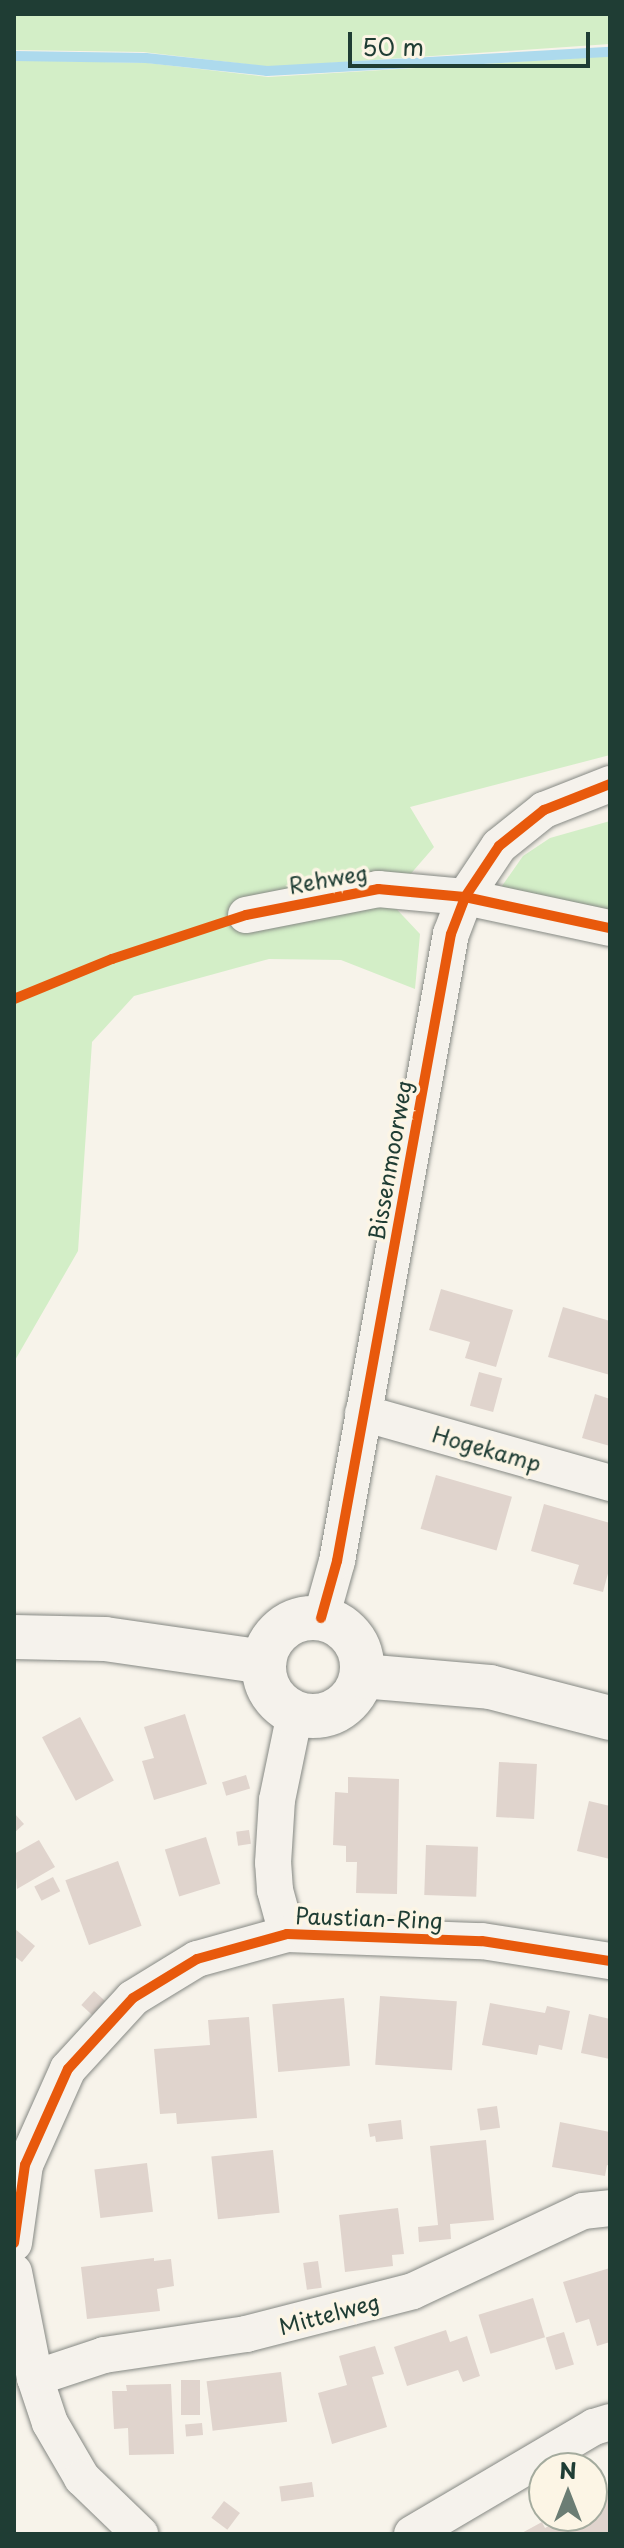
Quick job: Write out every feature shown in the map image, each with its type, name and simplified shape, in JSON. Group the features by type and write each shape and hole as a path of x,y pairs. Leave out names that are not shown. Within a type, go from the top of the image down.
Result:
{"street":[{"name":"Bissenmoorweg","path":"321,1618 337,1561 451,934 465,897 499,846 544,810 610,784"},
{"name":"Rehweg","path":"246,915 378,889 465,897 610,928"},
{"name":"Hogekamp","path":"363,1413 610,1483"},
{"path":"305,1618 321,1618 336,1623 358,1645 362,1676 357,1690 337,1710 309,1716 295,1713 271,1693 264,1662 268,1646 283,1628 305,1618"},
{"path":"14,1637 105,1639 264,1662"},
{"path":"362,1676 490,1687 610,1718"},
{"path":"287,1934 275,1890 273,1863 277,1800 295,1713"},
{"name":"Paustian-Ring","path":"14,2243 25,2165 68,2069 133,1998 197,1959 287,1934 482,1941 610,1961"},
{"name":"Mittelweg","path":"35,2378 104,2355 246,2334 413,2291 583,2211 610,2208"},
{"path":"14,2272 35,2378 50,2423 82,2478 140,2534"},
{"path":"412,2534 594,2427 610,2422"}],"green space":[{"path":"14,14 610,14 610,44 271,67 143,52 14,50"},
{"path":"610,56 610,755 410,807 434,847 388,900 420,934 415,989 341,960 269,959 134,996 92,1042 78,1251 14,1362 14,60 148,63 268,77"},
{"path":"610,821 610,921 511,898 502,886 523,856 550,838"}],"building":[{"path":"441,1289 513,1310 496,1367 465,1358 470,1342 429,1330"},
{"path":"563,1307 610,1321 610,1375 548,1357"},
{"path":"479,1372 502,1378 493,1412 470,1406"},
{"path":"595,1394 610,1399 610,1446 582,1438"},
{"path":"436,1475 512,1497 497,1551 421,1529"},
{"path":"544,1504 610,1523 610,1566 603,1592 573,1584 579,1565 531,1551"},
{"path":"185,1714 207,1784 154,1800 142,1761 154,1758 144,1727"},
{"path":"80,1717 114,1781 76,1801 42,1737"},
{"path":"499,1762 537,1764 534,1819 496,1817"},
{"path":"246,1775 250,1788 226,1796 222,1782"},
{"path":"348,1777 399,1779 397,1894 356,1893 357,1862 346,1862 346,1846 333,1845 335,1792 348,1793"},
{"path":"589,1801 610,1806 610,1859 577,1851"},
{"path":"14,1813 24,1824 14,1833"},
{"path":"249,1830 251,1844 238,1846 236,1832"},
{"path":"206,1837 220,1884 179,1896 165,1850"},
{"path":"39,1840 55,1867 17,1889 14,1854"},
{"path":"426,1845 478,1847 476,1897 424,1895"},
{"path":"118,1861 142,1926 89,1945 65,1880"},
{"path":"53,1877 60,1891 42,1901 34,1887"},
{"path":"14,1928 35,1946 22,1962 14,1956"},
{"path":"94,1991 105,2001 92,2015 81,2005"},
{"path":"380,1996 457,2001 452,2070 375,2065"},
{"path":"344,1998 350,2066 278,2072 272,2004"},
{"path":"490,2003 545,2013 547,2006 570,2011 562,2050 539,2045 537,2055 482,2045"},
{"path":"589,2014 610,2019 610,2059 581,2053"},
{"path":"249,2017 257,2118 177,2124 176,2113 160,2114 154,2049 210,2045 208,2020"},
{"path":"497,2106 500,2128 480,2131 477,2109"},
{"path":"401,2120 403,2139 376,2142 375,2136 370,2137 368,2124"},
{"path":"560,2122 610,2132 610,2166 607,2165 605,2176 552,2167"},
{"path":"486,2140 494,2220 450,2224 451,2239 419,2242 418,2227 438,2225 430,2146"},
{"path":"273,2150 280,2213 218,2219 211,2156"},
{"path":"147,2163 153,2212 100,2218 94,2169"},
{"path":"398,2208 404,2254 392,2255 393,2266 345,2272 339,2215"},
{"path":"154,2258 154,2261 171,2259 174,2286 157,2289 160,2311 87,2319 81,2267"},
{"path":"318,2261 322,2288 307,2290 303,2263"},
{"path":"610,2268 610,2342 597,2346 589,2319 576,2323 563,2282"},
{"path":"533,2298 545,2337 490,2354 478,2315"},
{"path":"446,2330 450,2342 467,2336 480,2376 463,2382 458,2370 407,2386 394,2347"},
{"path":"564,2332 574,2365 556,2370 546,2338"},
{"path":"375,2346 384,2374 372,2377 387,2427 332,2444 318,2393 347,2385 339,2356"},
{"path":"281,2372 287,2422 213,2431 207,2381"},
{"path":"181,2380 200,2380 200,2415 181,2415"},
{"path":"171,2384 174,2454 129,2455 128,2428 114,2429 112,2391 127,2391 126,2385"},
{"path":"202,2423 203,2435 186,2436 185,2424"},
{"path":"312,2482 314,2497 281,2501 279,2487"},
{"path":"608,2493 610,2534 520,2534 528,2530 608,2532"},
{"path":"224,2501 240,2513 227,2530 211,2518"}],"waterway":[{"path":"14,56 146,58 267,71 610,52"}],"cycle path":[{"path":"321,1618 337,1561 451,934 465,897 499,846 544,810 610,784"},
{"path":"14,999 112,959 246,915 378,889 465,897 610,928"},
{"path":"14,2243 25,2165 68,2069 133,1998 197,1959 287,1934 482,1941 610,1961"}]}
